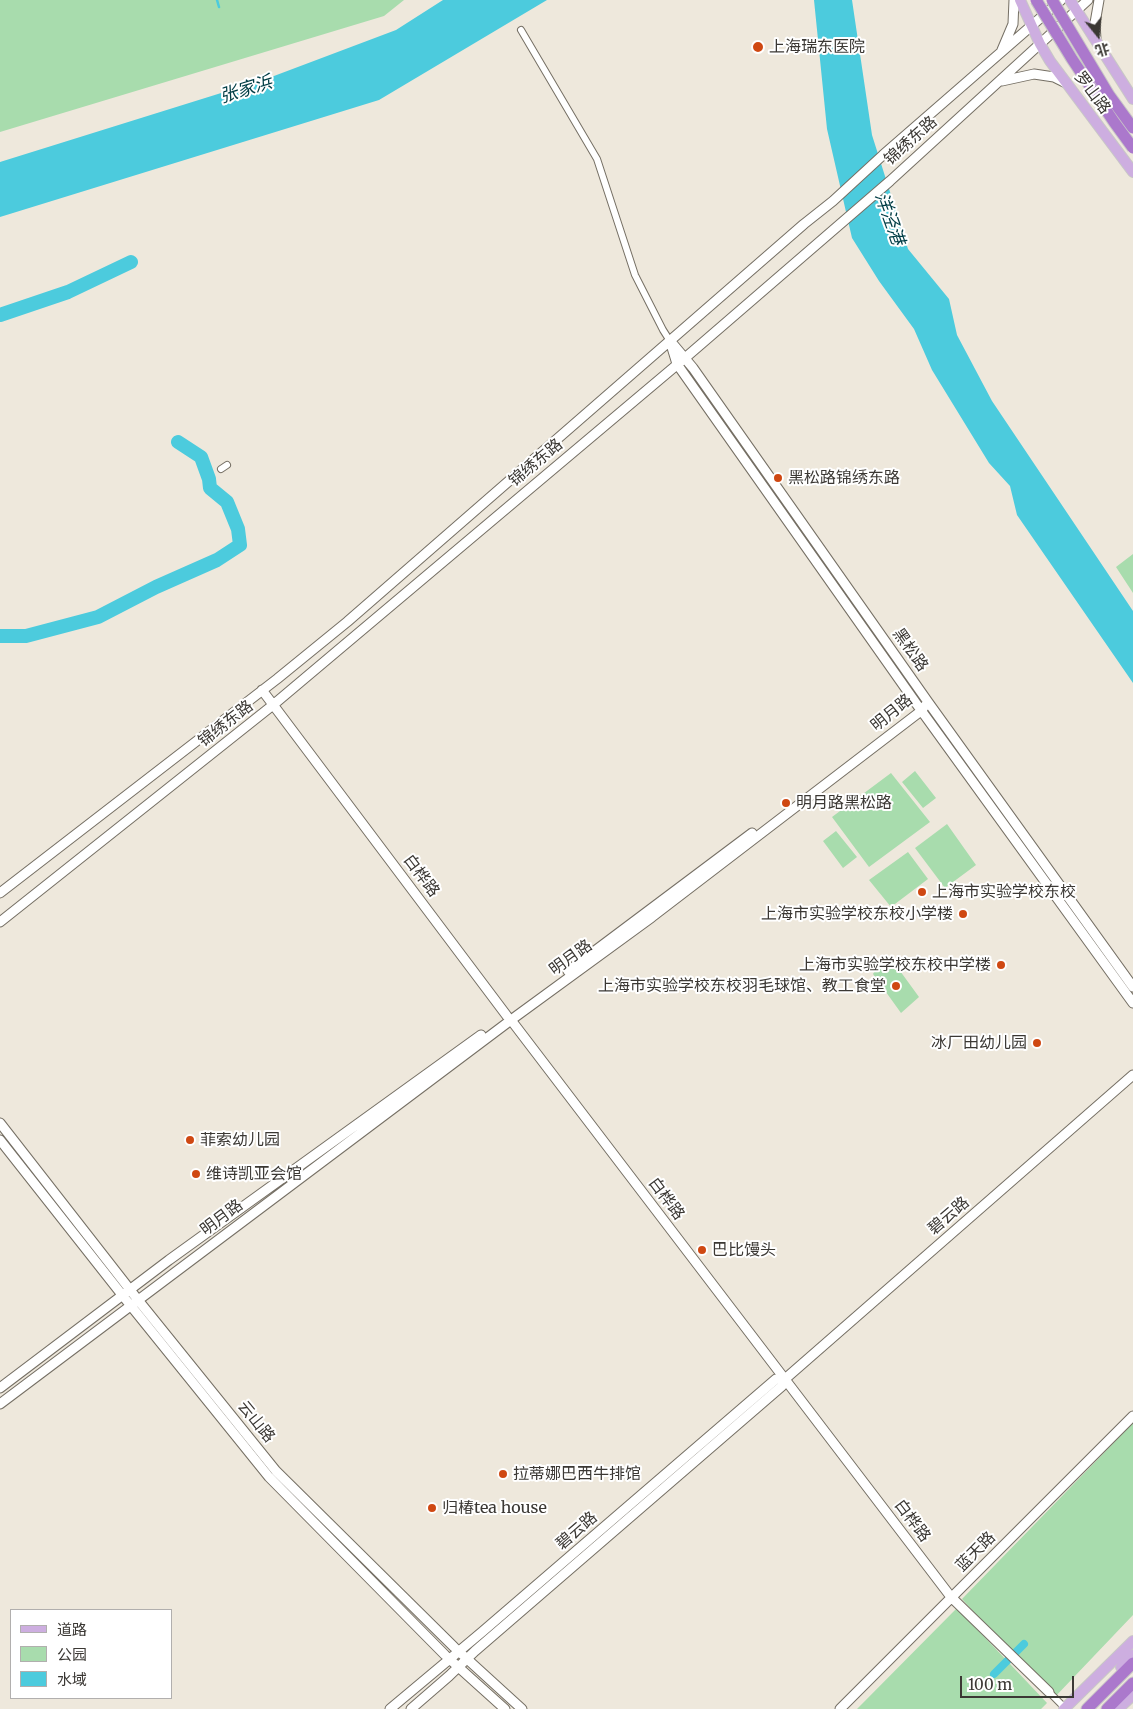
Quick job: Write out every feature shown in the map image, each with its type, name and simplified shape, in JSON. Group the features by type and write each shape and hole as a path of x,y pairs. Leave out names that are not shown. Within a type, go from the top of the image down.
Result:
{"highway":[{"path":"1036,0 1072,59 1133,148"},
{"path":"1052,0 1109,95 1133,128"},
{"path":"1087,1709 1133,1663"},
{"path":"1107,1709 1133,1683"}],"main road":[{"name":"罗山路","path":"1020,0 1040,44 1064,82 1133,172"},
{"name":"罗山路","path":"1070,0 1133,99"},
{"path":"1065,1709 1133,1641"},
{"path":"1080,1709 1133,1655"},
{"path":"1118,1709 1133,1695"}],"street":[{"path":"1001,53 1013,24 1014,0"},
{"name":"锦绣东路","path":"0,893 347,622 804,224 833,201 1061,0"},
{"name":"锦绣东路","path":"0,922 273,705 685,358 890,181 1088,0"},
{"path":"1096,40 1095,23 1099,0"},
{"name":"黑松路","path":"521,30 597,159 635,275 670,341 685,358 928,702 1133,987"},
{"path":"999,81 1034,74 1064,82"},
{"path":"670,341 677,364 919,708 1133,1003"},
{"path":"220,470 227,465"},
{"name":"白桦路","path":"262,690 509,1018 951,1598 1065,1709"},
{"name":"明月路","path":"0,1388 131,1290 652,917 928,702"},
{"name":"明月路","path":"0,1404 509,1018"},
{"name":"碧云路","path":"411,1709 782,1386 785,1379 1133,1075"},
{"name":"云山路","path":"0,1123 131,1290 135,1303 269,1477 449,1659 505,1709"},
{"name":"云山路","path":"0,1140 123,1296 135,1303 276,1471 459,1652 522,1709"},
{"name":"碧云路","path":"390,1709 459,1652 776,1379 785,1379"},
{"name":"蓝天路","path":"840,1709 1133,1416"}],"green space":[{"path":"0,0 404,0 384,16 0,132"},
{"path":"1133,554 1133,593 1116,567"},
{"path":"915,771 936,798 923,808 902,782"},
{"path":"891,773 930,822 869,867 832,817"},
{"path":"947,824 976,865 945,888 915,848"},
{"path":"836,831 857,857 843,868 823,841"},
{"path":"908,852 928,879 891,907 869,880"},
{"name":"上海市实验学校东校羽毛球馆、教工食堂","path":"889,961 895,964 919,997 901,1013 873,974 880,962"},
{"path":"1133,1423 1133,1615 1053,1699 962,1599"},
{"path":"957,1608 1047,1703 1041,1709 857,1709"}],"water":[{"name":"张家浜","path":"443,0 547,0 379,100 0,217 0,162 266,79 396,30"},
{"name":"洋泾港","path":"814,0 852,0 872,135 908,249 949,299 957,335 992,401 1133,611 1133,683 1017,515 1010,486 989,463 932,370 914,329 879,281 852,238 827,129"}],"waterway":[{"path":"217,0 219,7"},
{"path":"0,315 68,292 131,262"},
{"path":"0,636 26,636 98,617 156,587 217,560 240,545 238,529 227,502 210,488 209,479 201,457 178,442"},
{"path":"994,1674 1024,1644"}],"place":[{"name":"上海瑞东医院","path":"758,47"},
{"name":"黑松路锦绣东路","path":"778,478"},
{"name":"明月路黑松路","path":"786,803"},
{"name":"上海市实验学校东校","path":"922,892"},
{"name":"上海市实验学校东校小学楼","path":"963,914"},
{"name":"上海市实验学校东校中学楼","path":"1001,965"},
{"name":"上海市实验学校东校羽毛球馆、教工食堂","path":"896,986"},
{"name":"冰厂田幼儿园","path":"1037,1043"},
{"name":"菲索幼儿园","path":"190,1140"},
{"name":"维诗凯亚会馆","path":"196,1174"},
{"name":"巴比馒头","path":"702,1250"},
{"name":"拉蒂娜巴西牛排馆","path":"503,1474"},
{"name":"归椿tea house","path":"432,1508"}]}
